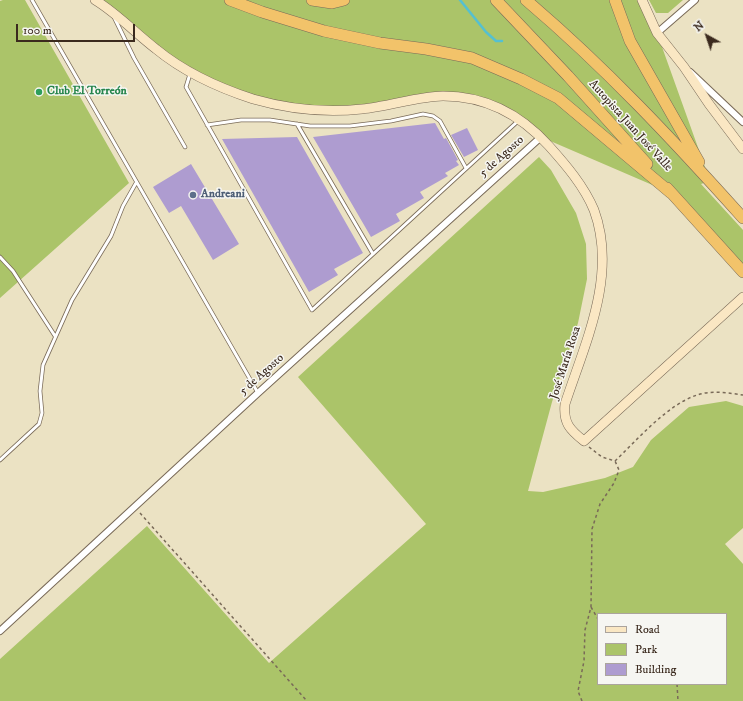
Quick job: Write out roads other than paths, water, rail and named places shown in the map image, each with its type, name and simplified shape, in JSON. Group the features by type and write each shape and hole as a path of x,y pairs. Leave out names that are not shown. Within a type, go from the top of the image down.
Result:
{"highway":[{"path":"230,0 324,32 472,58 521,79 558,98 672,193"},
{"path":"312,0 332,2 344,0"},
{"name":"Autopista Juan José Valle","path":"496,0 610,122 743,272"},
{"name":"Autopista Juan José Valle","path":"526,0 599,64 636,101 743,218"},
{"path":"615,0 630,41 680,131 710,181"}],"main road":[{"name":"José María Rosa","path":"95,0 110,9 157,51 190,72 222,88 254,99 319,111 362,109 442,96 469,98 497,106 520,119 541,137 570,169 584,190 593,209 601,243 602,263 599,299 565,404 564,415 568,428 584,441 742,298"},
{"path":"642,0 657,33 684,67 709,104 743,149"}],"street":[{"path":"657,33 695,0"},
{"path":"684,67 708,87 743,122"},
{"name":"5 de Agosto","path":"0,631 258,393 541,137"}],"lane":[{"path":"32,0 258,393"},
{"path":"110,9 134,58 185,147"},
{"path":"190,72 186,87 312,310 520,119"},
{"path":"207,124 241,120 270,120 297,124 350,126 391,121 423,114 433,116 440,121 466,168"},
{"path":"297,124 373,254"},
{"path":"0,460 39,424 42,413 40,392 43,365 72,300 111,236 123,206 136,183"},
{"path":"0,257 13,271 56,336"}],"waterway":[{"path":"460,0 486,32 496,41 502,41"}],"place":[{"name":"Club El Torreón","path":"39,92"},
{"name":"Andreani","path":"193,195"}]}
